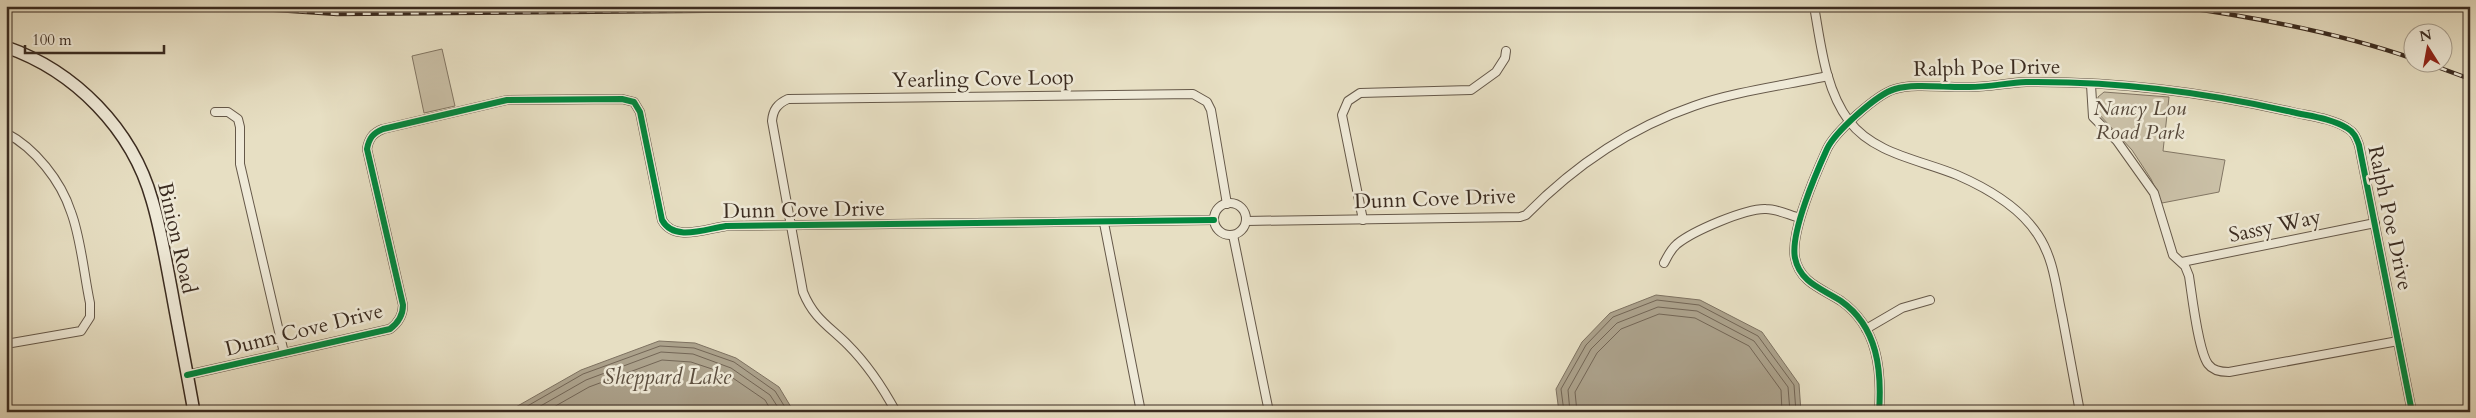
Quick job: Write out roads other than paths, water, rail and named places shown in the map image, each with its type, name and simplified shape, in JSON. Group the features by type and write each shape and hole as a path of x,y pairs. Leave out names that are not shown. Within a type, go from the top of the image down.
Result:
{"main road":[{"name":"Binion Road","path":"6,47 40,62 66,77 90,98 129,147 152,199 194,412"}],"street":[{"path":"1814,6 1828,76 1835,96 1849,121 1869,140 1897,154 1956,175 1985,189 2026,219 2038,234 2052,265 2080,412"},
{"path":"1363,220 1342,115 1348,101 1360,93 1471,90 1496,72 1505,58 1506,50"},
{"name":"Dunn Cove Drive","path":"1246,221 1520,217 1526,215 1563,180 1596,155 1629,134 1695,105 1828,76"},
{"name":"Ralph Poe Drive","path":"1879,412 1879,367 1875,347 1866,328 1843,302 1814,286 1800,271 1795,259 1794,247 1800,218 1827,148 1849,121 1890,91 1905,87 1982,87 2027,82 2169,90 2266,106 2345,127 2354,133 2359,145 2412,412"},
{"path":"2091,85 2093,117 2117,141 2154,193 2174,255 2182,262 2189,276 2205,358 2210,366 2219,371 2229,372 2398,341"},
{"name":"Yearling Cove Loop","path":"896,412 870,370 811,309 803,292 772,121 773,111 779,103 788,99 1193,94 1200,96 1207,102 1211,110 1227,204"},
{"name":"Dunn Cove Drive","path":"187,375 390,329 400,318 403,305 366,149 371,136 384,129 507,100 628,100 634,102 640,112 662,220 669,229 680,233 726,226 1104,223 1214,220"},
{"path":"215,112 228,112 238,119 240,128 240,164 284,353"},
{"path":"6,133 36,156 54,179 71,212 90,302 90,317 81,331 6,344"},
{"path":"1227,204 1241,208 1246,221 1242,230 1233,235 1223,234 1216,226 1214,220 1219,208 1227,204"},
{"path":"1664,263 1670,251 1678,243 1716,223 1750,211 1769,209 1800,218"},
{"path":"1104,223 1141,412"},
{"name":"Sassy Way","path":"2182,262 2375,223"},
{"path":"1233,235 1269,412"},
{"path":"1866,328 1902,308 1930,300"}],"water":[{"path":"1656,295 1700,300 1762,332 1799,384 1801,412 1559,412 1556,389 1582,342 1610,313"},
{"name":"Sheppard Lake","path":"659,341 695,343 736,358 779,387 794,412 507,412 581,370"}],"railway":[{"path":"219,6 337,14 1225,6"},
{"path":"2174,6 2235,15 2325,33 2404,56"},
{"path":"2451,72 2470,79"}],"park label":[{"name":"Nancy Lou Road Park","path":"2140,120"}]}
